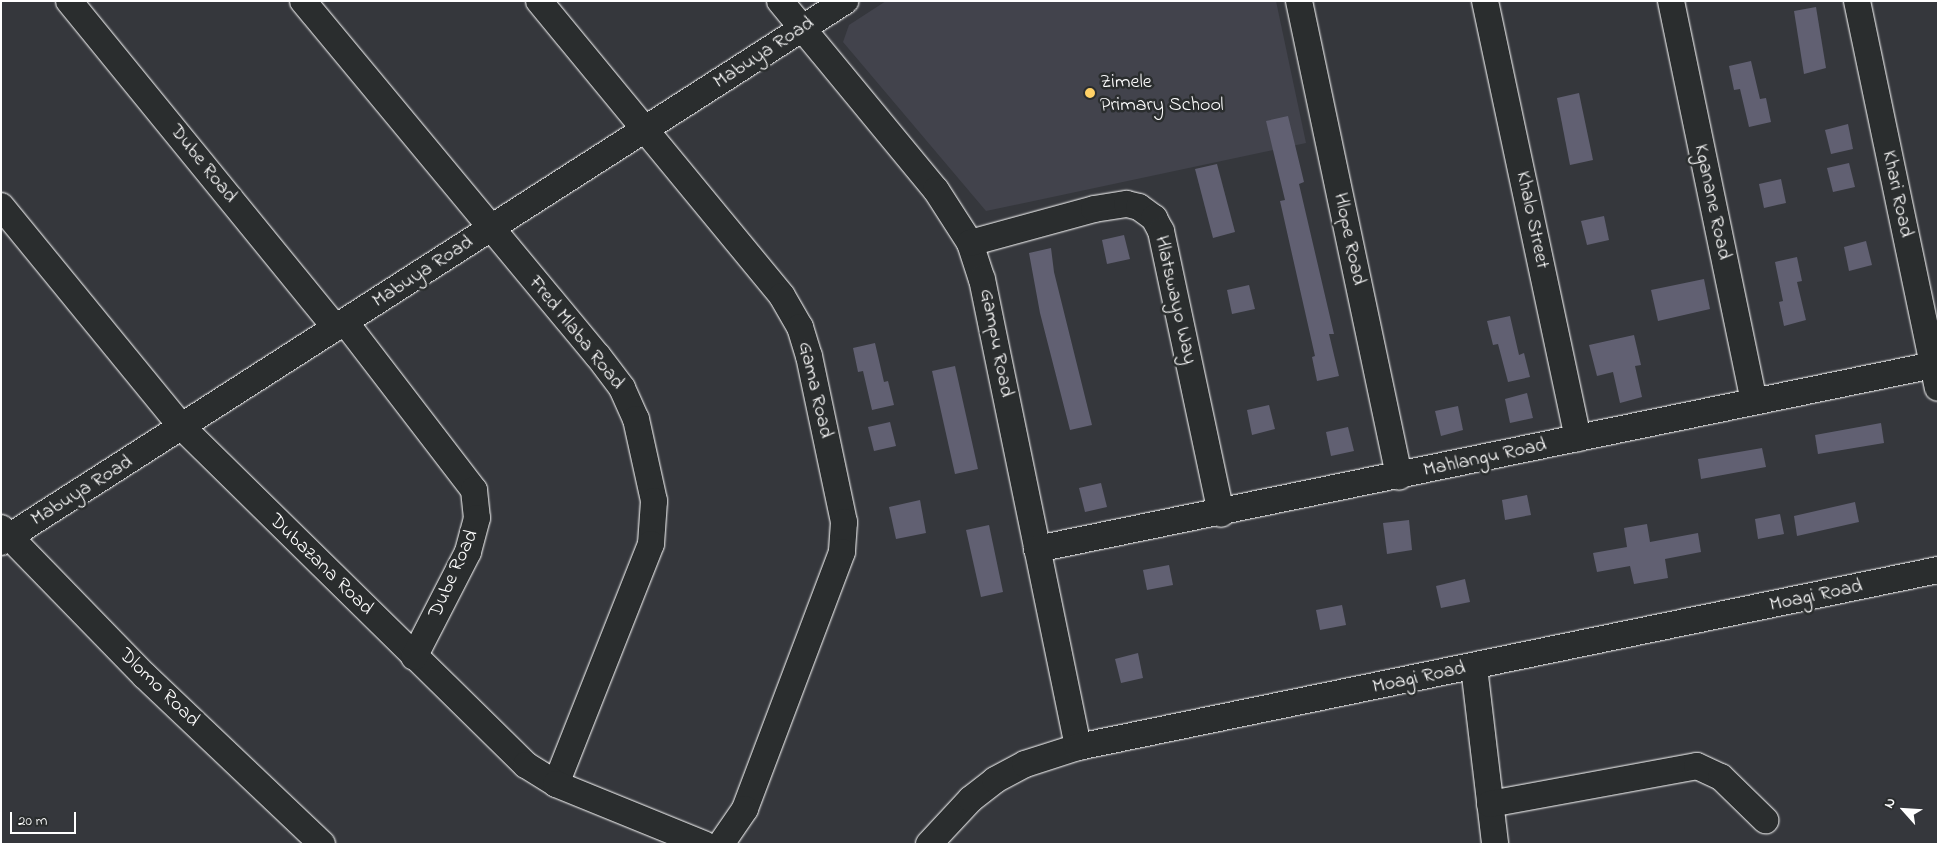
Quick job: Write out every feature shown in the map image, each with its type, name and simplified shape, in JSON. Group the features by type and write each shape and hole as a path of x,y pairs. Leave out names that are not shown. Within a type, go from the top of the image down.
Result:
{"street":[{"name":"Dube Road","path":"69,1 456,463 476,497 478,518 468,552 414,656"},
{"name":"Fred Mlaba Road","path":"303,1 622,388 636,419 654,501 653,535 649,552 556,784"},
{"name":"Gama Road","path":"539,1 642,131 791,310 809,356 844,522 842,552 834,579 745,809 721,844"},
{"name":"Gampu Road","path":"780,1 936,190 970,243 982,278 1078,747"},
{"name":"Mabuya Road","path":"4,535 183,428 490,228 845,1"},
{"name":"Hlope Road","path":"1299,1 1399,477"},
{"name":"Khalo Street","path":"1485,1 1578,438"},
{"name":"Kganane Road","path":"1670,1 1754,402"},
{"name":"Khari Road","path":"1857,1 1935,376"},
{"name":"Hlatswayo Way","path":"970,243 1094,209 1127,204 1139,207 1154,218 1161,232 1221,514"},
{"name":"Dubazana Road","path":"1,206 183,428 526,765 556,784 704,844"},
{"name":"Mahlangu Road","path":"1037,549 1221,514 1754,402 1935,376"},
{"name":"Dlomo Road","path":"4,535 145,676 322,844"},
{"name":"Moagi Road","path":"929,844 970,799 994,780 1025,764 1078,747 1938,570"},
{"path":"1474,667 1494,844"},
{"path":"1490,804 1697,766 1721,777 1765,820"}],"shaded area":[{"name":"Zimele Primary School","path":"886,1 1276,1 1306,143 986,211 843,42 849,25"}],"building":[{"path":"1816,7 1826,68 1804,74 1794,11"},
{"path":"1751,61 1760,99 1766,98 1771,122 1749,127 1740,89 1734,90 1729,66"},
{"path":"1579,93 1593,160 1570,165 1557,98"},
{"path":"1288,116 1304,182 1299,184 1334,334 1329,334 1339,376 1317,381 1312,357 1315,356 1280,201 1285,200 1266,121"},
{"path":"1848,124 1853,149 1831,154 1825,130"},
{"path":"1849,163 1855,187 1833,192 1827,168"},
{"path":"1217,164 1235,232 1213,238 1195,169"},
{"path":"1781,179 1786,203 1764,208 1759,184"},
{"path":"1604,216 1609,240 1587,245 1581,221"},
{"path":"1124,235 1130,259 1107,264 1102,240"},
{"path":"1866,241 1872,265 1849,271 1844,247"},
{"path":"1051,248 1054,272 1092,425 1070,430 1040,313 1029,253"},
{"path":"1797,257 1802,281 1797,282 1806,320 1784,326 1779,302 1783,301 1775,262"},
{"path":"1704,279 1710,309 1658,321 1651,290"},
{"path":"1249,285 1255,309 1232,314 1227,290"},
{"path":"1510,316 1519,355 1524,353 1530,377 1508,382 1498,344 1493,345 1487,321"},
{"path":"1634,335 1641,365 1635,366 1642,397 1620,403 1613,372 1597,376 1589,345"},
{"path":"875,343 884,382 888,381 894,405 872,410 863,371 858,372 853,348"},
{"path":"955,366 978,469 955,474 932,371"},
{"path":"1527,393 1533,418 1510,423 1505,399"},
{"path":"1269,405 1275,429 1252,435 1247,410"},
{"path":"1458,406 1463,430 1441,436 1435,411"},
{"path":"890,422 896,446 874,451 868,427"},
{"path":"1881,423 1884,443 1818,454 1815,435"},
{"path":"1348,427 1354,451 1331,456 1326,432"},
{"path":"1762,448 1766,467 1701,479 1698,459"},
{"path":"1101,483 1107,507 1085,512 1079,488"},
{"path":"1527,495 1531,515 1505,520 1502,500"},
{"path":"920,500 926,533 896,539 889,507"},
{"path":"1855,502 1859,522 1797,536 1794,516"},
{"path":"1780,514 1784,534 1758,539 1755,519"},
{"path":"1409,520 1412,550 1387,554 1383,523"},
{"path":"1647,524 1650,542 1698,533 1701,552 1665,559 1668,578 1634,584 1630,566 1597,572 1593,553 1627,547 1624,528"},
{"path":"989,525 1003,592 981,597 966,530"},
{"path":"1169,565 1173,585 1147,590 1143,570"},
{"path":"1465,579 1470,602 1441,608 1436,586"},
{"path":"1342,605 1346,625 1320,630 1316,610"},
{"path":"1138,653 1143,678 1121,683 1115,659"}],"place":[{"name":"Zimele Primary School","path":"1090,93"}]}
